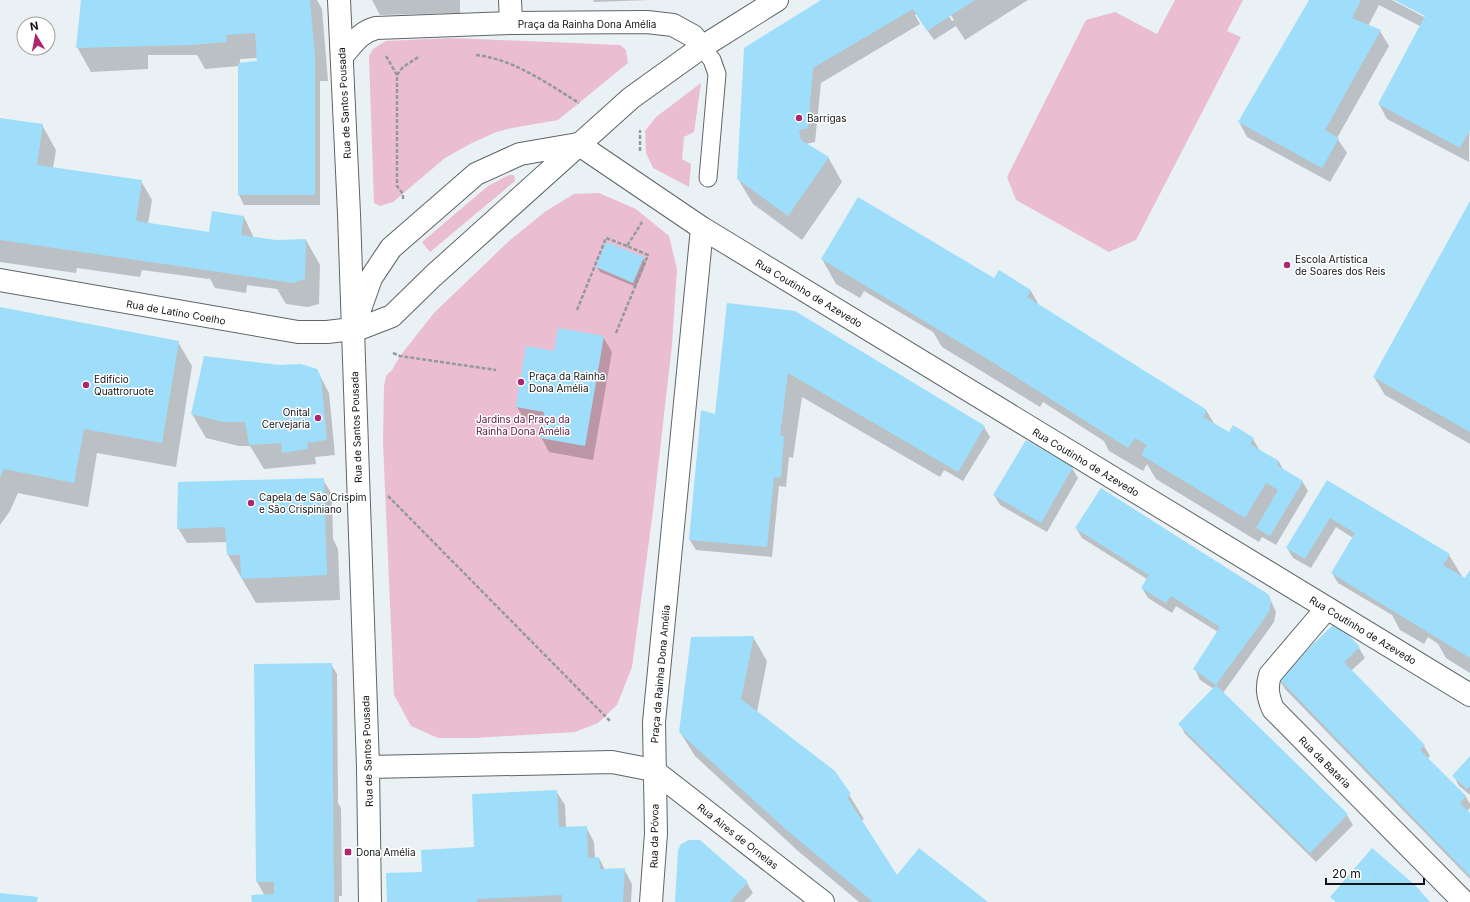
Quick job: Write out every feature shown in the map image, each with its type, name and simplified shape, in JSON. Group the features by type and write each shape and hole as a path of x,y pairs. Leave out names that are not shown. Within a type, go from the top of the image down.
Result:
{"street":[{"name":"Rua de Santos Pousada","path":"339,0 353,329 368,767 370,902"},
{"path":"510,0 511,23"},
{"path":"353,329 370,325 392,316 433,276 520,199 578,144 631,98 702,47 777,0"},
{"name":"Praça da Rainha Dona Amélia","path":"342,56 366,31 376,28 511,23 647,22 673,25 693,36 702,47"},
{"path":"353,329 371,278 384,257 399,240 476,174 520,154 578,144 702,228"},
{"name":"Praça da Rainha Dona Amélia","path":"654,770 657,695 702,228"},
{"name":"Rua Coutinho de Azevedo","path":"702,228 1470,695"},
{"name":"Rua de Latino Coelho","path":"0,280 279,330 327,332 353,329"},
{"name":"Rua da Bataria","path":"1327,608 1270,675 1267,686 1268,698 1273,709 1464,902"},
{"path":"368,767 612,762 654,770"},
{"name":"Rua da Póvoa","path":"651,902 656,832 654,770"},
{"name":"Rua Aires de Ornelas","path":"654,770 823,902"}],"lane":[{"path":"702,47 712,60 717,74 708,178"}],"path":[{"path":"383,51 397,75 397,186 403,194 402,204"},
{"path":"474,54 501,60 545,82 579,103"},
{"path":"397,75 403,67 422,55"},
{"path":"640,154 640,130 644,124"},
{"path":"627,246 642,221"},
{"path":"577,310 606,238 648,255 616,333"},
{"path":"393,353 400,356 496,370"},
{"path":"386,495 610,721"}],"green space":[{"path":"1175,0 1243,0 1227,31 1241,37 1136,240 1109,252 1016,200 1007,177 1086,20 1115,12 1157,34"},
{"path":"452,38 620,45 626,50 628,63 558,120 496,132 470,144 445,158 393,202 380,206 374,203 369,56 373,49 386,41"},
{"path":"701,83 694,132 684,137 682,159 691,164 689,187 653,168 646,153 645,131 656,117"},
{"path":"509,175 514,175 515,181 430,252 422,242 488,186"},
{"name":"Jardins da Praça da Rainha Dona Amélia","path":"599,193 636,209 669,236 677,269 672,345 653,511 632,667 617,705 598,723 575,732 474,738 438,738 411,726 394,695 383,443 384,386 386,376 434,313 509,241 546,211 574,194"}],"building":[{"path":"81,0 310,0 315,56 315,195 238,195 238,63 257,61 255,33 226,35 227,42 190,45 76,48"},
{"path":"821,0 975,0 927,31 913,9 813,68 808,128 799,130 801,140 829,157 788,216 737,179 744,48"},
{"path":"1309,0 1361,0 1352,18 1381,30 1325,130 1339,138 1322,168 1238,122"},
{"path":"1394,0 1470,0 1470,130 1460,148 1378,104 1425,16"},
{"path":"0,118 43,124 37,165 142,180 136,221 209,232 212,211 244,216 241,235 276,240 306,239 305,279 293,283 0,240"},
{"path":"858,197 994,278 999,270 1031,290 1027,297 1207,410 1203,417 1229,432 1233,425 1254,438 1250,444 1279,461 1277,465 1303,481 1270,536 1256,528 1278,490 1266,483 1245,518 1141,455 1147,445 1135,438 1128,448 989,360 821,259"},
{"path":"1470,201 1470,432 1373,377"},
{"path":"606,242 644,257 633,283 596,267"},
{"path":"727,303 795,311 985,426 958,472 788,373 780,435 784,436 781,478 774,477 767,547 689,540 701,410 715,414"},
{"name":"Edifício Quattroruote","path":"0,307 179,341 162,443 84,429 74,483 4,469 0,478"},
{"path":"558,328 604,336 585,446 540,438 544,412 516,407 526,346 554,351"},
{"path":"204,356 280,365 301,364 317,369 321,377 327,440 307,443 308,449 282,453 281,443 249,445 245,422 224,422 191,414"},
{"path":"1026,440 1073,467 1041,523 993,495"},
{"path":"324,478 327,575 241,579 240,555 227,555 225,527 177,529 178,482"},
{"path":"1327,480 1450,554 1443,565 1465,578 1470,570 1470,658 1331,573 1355,533 1330,518 1305,559 1286,548"},
{"path":"1101,488 1269,595 1271,601 1269,612 1216,685 1193,669 1220,627 1171,596 1166,603 1141,588 1149,575 1075,528"},
{"path":"1336,622 1360,647 1344,662 1425,745 1420,750 1466,796 1460,803 1470,813 1470,876 1278,678"},
{"path":"754,636 741,699 835,771 851,794 847,797 897,875 919,848 988,902 873,902 783,827 679,732 691,637"},
{"path":"332,663 334,902 252,902 251,895 274,894 274,882 256,882 254,664"},
{"path":"1216,685 1348,814 1310,853 1178,724"},
{"path":"1470,756 1470,786 1467,789 1452,776"},
{"path":"557,790 559,827 587,826 588,858 599,857 600,869 625,868 623,902 562,902 562,895 477,899 477,902 387,902 386,873 422,872 421,850 474,847 472,794"},
{"path":"689,840 700,840 748,882 730,902 675,902 678,850 681,844"},
{"path":"1372,848 1415,885 1430,902 1336,902 1330,897"},
{"path":"0,893 38,897 37,902 0,902"}],"place":[{"name":"Barrigas","path":"799,118"},
{"name":"Escola Artística de Soares dos Reis","path":"1287,265"},
{"name":"Praça da Rainha Dona Amélia","path":"521,382"},
{"name":"Edifício Quattroruote","path":"86,385"},
{"name":"Onital Cervejaria","path":"318,418"},
{"name":"Capela de São Crispim e São Crispiniano","path":"251,503"},
{"name":"Dona Amélia","path":"348,852"}]}
